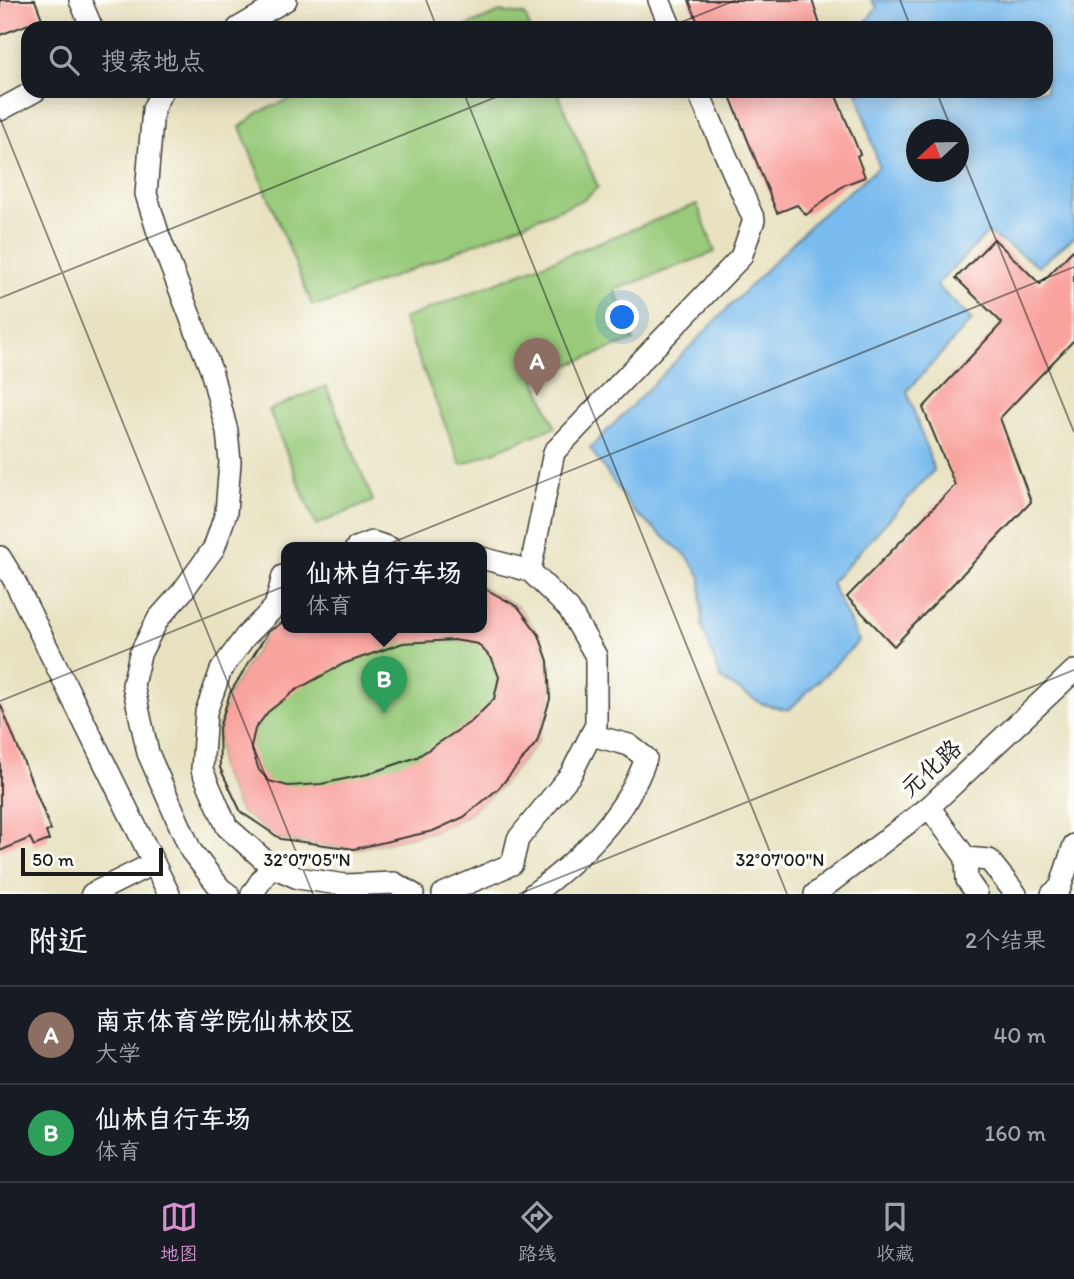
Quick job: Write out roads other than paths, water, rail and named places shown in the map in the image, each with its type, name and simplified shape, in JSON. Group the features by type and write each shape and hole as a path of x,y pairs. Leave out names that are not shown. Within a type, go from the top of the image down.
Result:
{"street":[{"path":"80,0 89,21"},
{"path":"251,21 286,0"},
{"path":"659,0 668,21"},
{"path":"0,110 21,98"},
{"path":"158,98 153,109 146,194 159,236 211,370 227,431 230,462 226,513 214,548 158,619 140,654 133,685 148,753 191,851 220,888 228,894"},
{"path":"530,570 554,452 741,257 754,220 701,98"},
{"path":"0,557 14,580 169,894"},
{"path":"443,894 512,864 518,839 571,774 596,725 596,656 569,609 530,570 487,559"},
{"path":"281,584 275,607 245,637 221,670 206,712 202,770 227,827 271,866 298,878 345,885 394,883 414,894"},
{"name":"元化路","path":"815,894 929,807 1074,671"},
{"path":"533,894 565,870 604,831 638,782 646,758 629,745 591,735"},
{"path":"929,807 966,858 972,887"},
{"path":"1052,894 1060,888 1074,845"},
{"path":"966,858 989,860 1016,894"},
{"path":"92,894 153,863"},
{"path":"252,894 271,866"}],"water":[{"path":"871,0 1074,0 1074,237 1039,266 988,233 936,285 972,320 907,391 934,470 831,583 859,641 789,710 762,704 721,679 702,626 701,577 687,556 634,512 590,448 815,220 879,167 859,98 1053,98 1053,21 866,21 877,7"}],"place":[{"name":"南京体育学院仙林校区","path":"537,396"},
{"name":"仙林自行车场","path":"384,714"}]}
